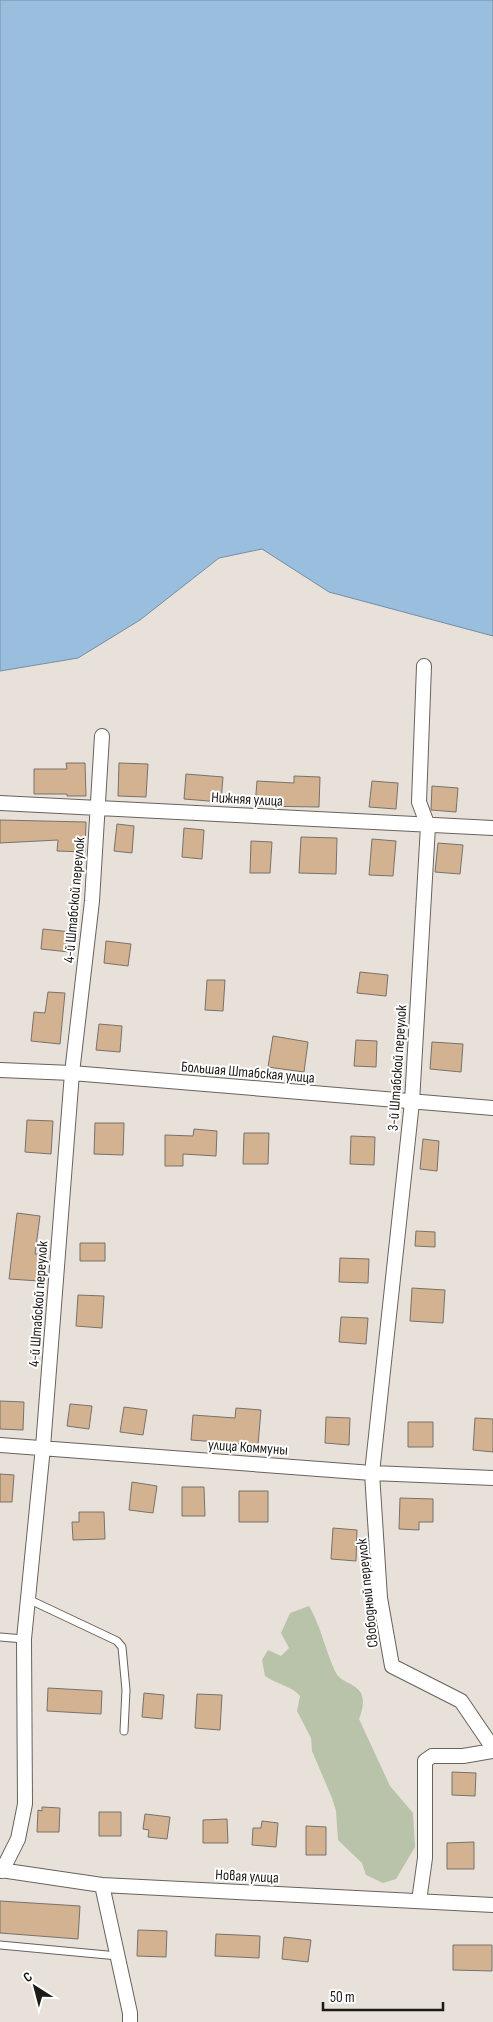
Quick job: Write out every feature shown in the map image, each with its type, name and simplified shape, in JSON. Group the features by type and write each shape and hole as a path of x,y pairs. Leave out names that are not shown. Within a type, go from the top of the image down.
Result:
{"street":[{"name":"3-й Штабской переулок","path":"372,1473 412,1102 428,826 419,802 424,666"},
{"name":"4-й Штабской переулок","path":"1,1870 18,1839 25,1804 24,1638 43,1448 72,1073 92,901 102,736"},
{"name":"Нижняя улица","path":"0,803 493,828"},
{"name":"Большая Штабская улица","path":"0,1070 72,1073 493,1108"},
{"name":"улица Коммуны","path":"0,1445 372,1473 493,1478"},
{"name":"Свободный переулок","path":"372,1473 380,1598 392,1666 461,1702 493,1749 463,1756 432,1756 425,1761 425,1858 419,1901"},
{"name":"Новая улица","path":"1,1870 102,1885 493,1905"},
{"path":"102,1885 130,2022"}],"lane":[{"path":"28,1599 117,1641 122,1647 126,1690 124,1731"},
{"path":"0,1637 24,1638"},
{"path":"0,1945 118,1956"}],"green space":[{"path":"309,1606 337,1675 361,1693 363,1703 359,1719 390,1786 413,1813 415,1847 396,1879 383,1883 366,1875 362,1863 338,1840 336,1811 332,1798 312,1751 311,1738 297,1711 300,1696 293,1690 265,1676 262,1660 268,1650 281,1656 289,1648 281,1633 290,1613"}],"water":[{"path":"0,0 493,0 493,636 329,592 262,549 219,558 140,620 78,658 0,671"}],"building":[{"path":"66,763 85,763 86,796 34,794 34,769 67,769"},
{"path":"119,763 148,764 146,797 118,796"},
{"path":"186,774 223,777 221,802 184,799"},
{"path":"294,776 320,777 319,807 255,806 257,781 294,783"},
{"path":"372,781 398,783 396,809 369,807"},
{"path":"432,786 458,788 456,812 431,810"},
{"path":"0,820 86,822 85,852 57,851 58,840 0,843"},
{"path":"117,824 134,826 132,853 114,851"},
{"path":"184,828 204,830 202,859 182,857"},
{"path":"301,837 337,838 336,874 299,873"},
{"path":"372,839 396,841 393,876 369,875"},
{"path":"251,841 272,842 270,873 250,873"},
{"path":"438,843 463,845 460,874 435,872"},
{"path":"43,929 71,932 69,952 41,949"},
{"path":"106,941 131,944 128,966 104,963"},
{"path":"360,972 388,975 386,996 357,993"},
{"path":"207,980 225,980 223,1011 205,1010"},
{"path":"48,992 65,993 60,1044 31,1041 34,1012 45,1013"},
{"path":"99,1024 122,1026 120,1052 96,1050"},
{"path":"273,1036 308,1042 304,1072 268,1067"},
{"path":"356,1040 377,1041 376,1067 354,1066"},
{"path":"432,1042 463,1044 461,1072 430,1069"},
{"path":"27,1120 53,1121 51,1154 25,1152"},
{"path":"95,1123 124,1123 123,1155 94,1154"},
{"path":"194,1129 217,1131 216,1156 183,1154 183,1166 165,1166 165,1135 193,1136"},
{"path":"244,1133 269,1133 268,1164 243,1164"},
{"path":"351,1136 375,1137 374,1165 350,1164"},
{"path":"423,1139 439,1141 437,1171 420,1169"},
{"path":"17,1213 40,1216 35,1254 41,1254 39,1281 9,1279"},
{"path":"416,1231 435,1232 435,1247 415,1246"},
{"path":"80,1243 105,1243 105,1261 80,1261"},
{"path":"340,1258 369,1259 368,1283 339,1282"},
{"path":"412,1288 445,1290 443,1323 410,1321"},
{"path":"78,1295 104,1296 102,1328 76,1326"},
{"path":"341,1317 368,1318 366,1344 339,1342"},
{"path":"0,1401 24,1402 23,1430 0,1429"},
{"path":"70,1404 92,1406 89,1429 67,1426"},
{"path":"124,1407 147,1410 143,1435 120,1432"},
{"path":"236,1408 261,1410 258,1445 191,1440 193,1415 235,1418"},
{"path":"326,1417 350,1418 349,1445 325,1443"},
{"path":"475,1418 493,1419 493,1452 473,1450"},
{"path":"408,1422 433,1422 433,1447 408,1447"},
{"path":"0,1474 14,1475 12,1502 0,1502"},
{"path":"132,1482 157,1486 153,1513 129,1510"},
{"path":"182,1487 204,1487 205,1516 182,1516"},
{"path":"239,1491 268,1491 268,1522 239,1522"},
{"path":"400,1498 433,1499 433,1522 419,1522 419,1530 399,1529"},
{"path":"79,1512 104,1512 105,1539 73,1540 72,1522 79,1522"},
{"path":"333,1528 357,1530 356,1561 331,1559"},
{"path":"48,1688 102,1691 101,1714 47,1711"},
{"path":"144,1693 164,1695 162,1719 142,1717"},
{"path":"197,1694 222,1695 220,1730 195,1728"},
{"path":"452,1772 476,1773 475,1796 452,1795"},
{"path":"42,1807 60,1808 59,1832 37,1832 38,1810 42,1811"},
{"path":"99,1812 121,1812 121,1836 99,1836"},
{"path":"145,1814 170,1817 167,1839 148,1837 149,1830 143,1829"},
{"path":"227,1819 228,1843 203,1843 203,1820"},
{"path":"262,1821 278,1823 276,1847 252,1845 253,1828 261,1828"},
{"path":"306,1826 326,1827 326,1855 306,1855"},
{"path":"474,1842 474,1869 447,1869 447,1843"},
{"path":"0,1901 80,1906 78,1939 0,1933"},
{"path":"138,1930 167,1931 166,1957 137,1956"},
{"path":"216,1934 260,1936 259,1958 215,1956"},
{"path":"284,1937 311,1940 308,1962 282,1959"},
{"path":"453,1945 492,1945 492,1971 453,1970"}]}
